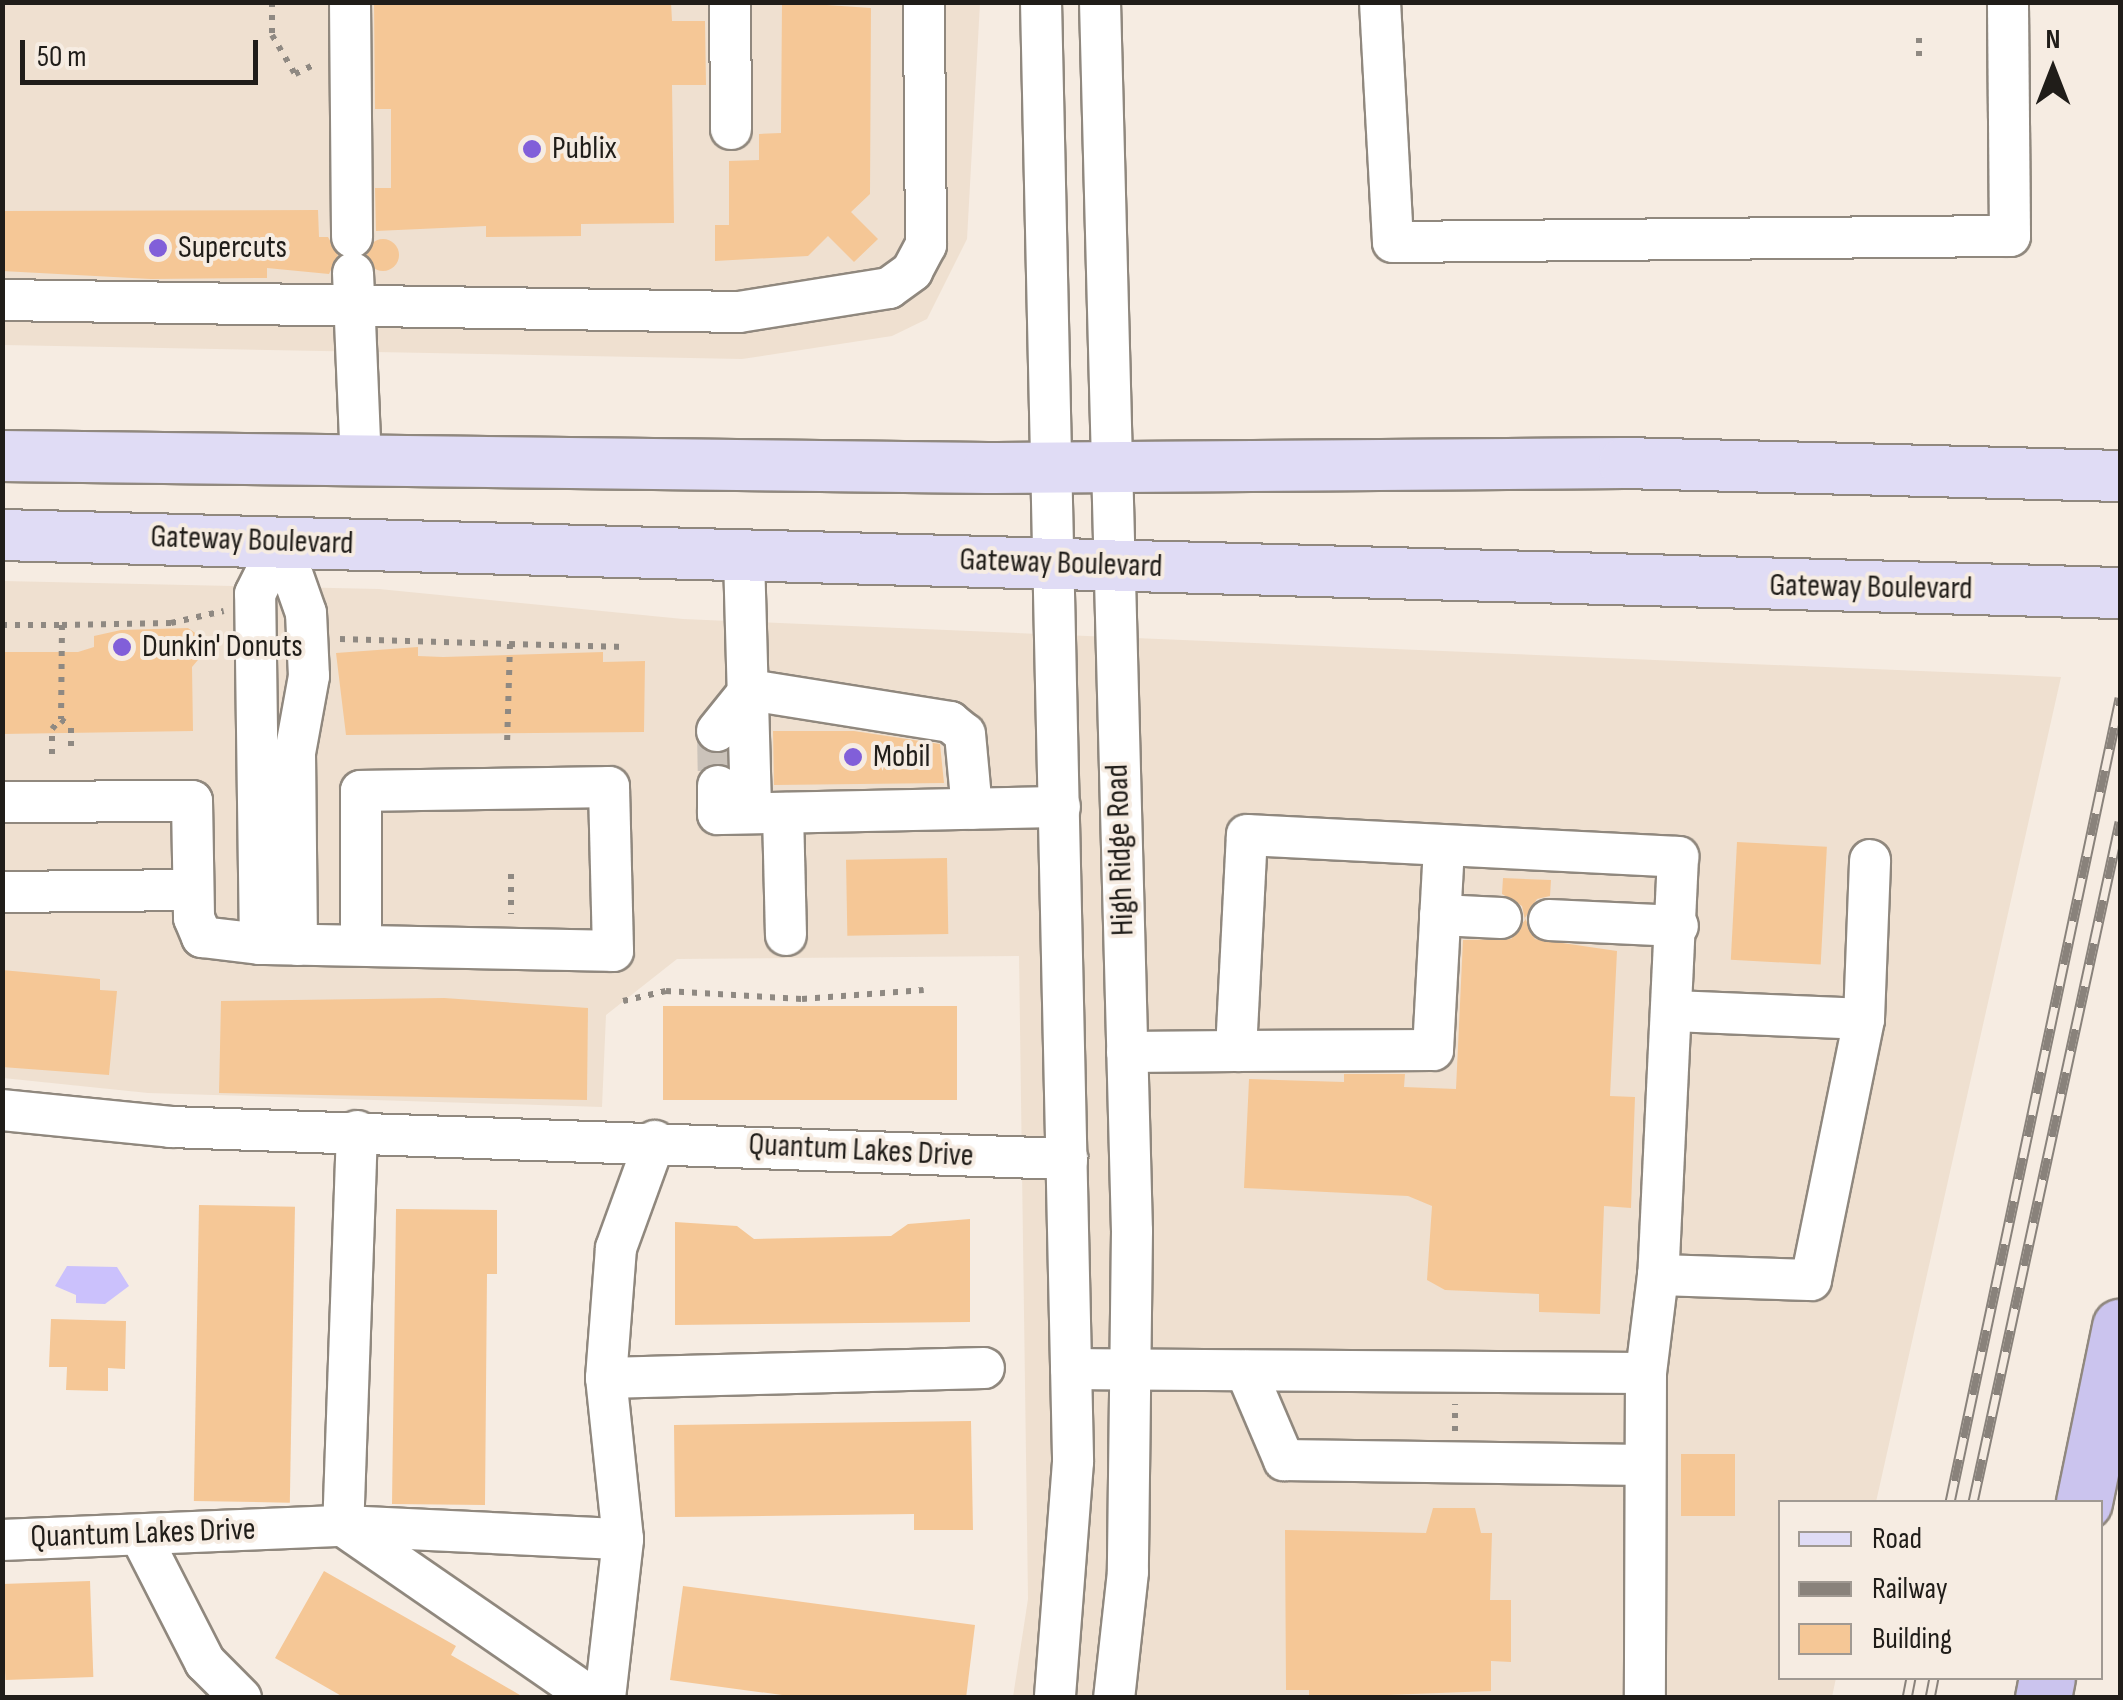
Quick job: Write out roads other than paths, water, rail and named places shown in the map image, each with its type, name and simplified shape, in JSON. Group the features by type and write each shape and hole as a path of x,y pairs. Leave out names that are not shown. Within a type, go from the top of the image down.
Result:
{"highway":[{"path":"2084,1500 2120,1327"}],"main road":[{"path":"2,456 1110,468 1624,464 2120,476"},
{"path":"281,542 311,461"},
{"name":"Gateway Boulevard","path":"2,536 2120,593"}],"street":[{"path":"350,2 352,272 360,462"},
{"path":"730,2 732,129"},
{"path":"2,300 352,272 738,312 888,288 912,271 926,245 924,2"},
{"name":"High Ridge Road","path":"1041,2 1071,1369 1069,1561 1054,1698"},
{"name":"High Ridge Road","path":"1100,2 1132,1370 1128,1572 1114,1698"},
{"path":"1380,2 1393,242 2010,236 2008,2"},
{"path":"279,944 295,753 309,676 306,613 281,542"},
{"path":"744,557 750,690 786,935"},
{"path":"717,731 750,690"},
{"path":"750,690 950,722 964,734 972,809"},
{"path":"718,786 718,814 1060,807"},
{"path":"2,802 192,801 193,890 202,938 279,944 613,951 610,787 360,791 360,945"},
{"path":"1236,1051 1247,835 1678,857 1675,1011 1662,1111 1658,1275 1646,1374 1645,1698"},
{"path":"1127,1052 1433,1050 1444,847"},
{"path":"1658,1275 1810,1280 1864,1019 1870,860"},
{"path":"2,892 193,890"},
{"path":"1440,915 1501,918"},
{"path":"1550,920 1678,926"},
{"path":"1675,1011 1864,1019"},
{"name":"Quantum Lakes Drive","path":"2,1110 171,1128 655,1141 1066,1159"},
{"path":"357,1131 343,1526 592,1698"},
{"path":"605,1698 623,1539 606,1378 616,1248 655,1141"},
{"path":"606,1378 984,1368"},
{"path":"1071,1369 1646,1374"},
{"path":"1246,1371 1284,1460 1644,1465"},
{"name":"Quantum Lakes Drive","path":"2,1540 343,1526 623,1539"},
{"path":"140,1535 205,1662 241,1698"}],"tunnel":[{"path":"717,731 718,786"}],"railway":[{"path":"1950,1500 2120,698"},
{"path":"1973,1500 2120,822"},
{"path":"1907,1698 1911,1680"},
{"path":"1930,1698 1934,1680"}],"place":[{"name":"Publix","path":"532,149"},
{"name":"Supercuts","path":"158,248"},
{"name":"Dunkin' Donuts","path":"122,647"},
{"name":"Mobil","path":"853,757"}]}
